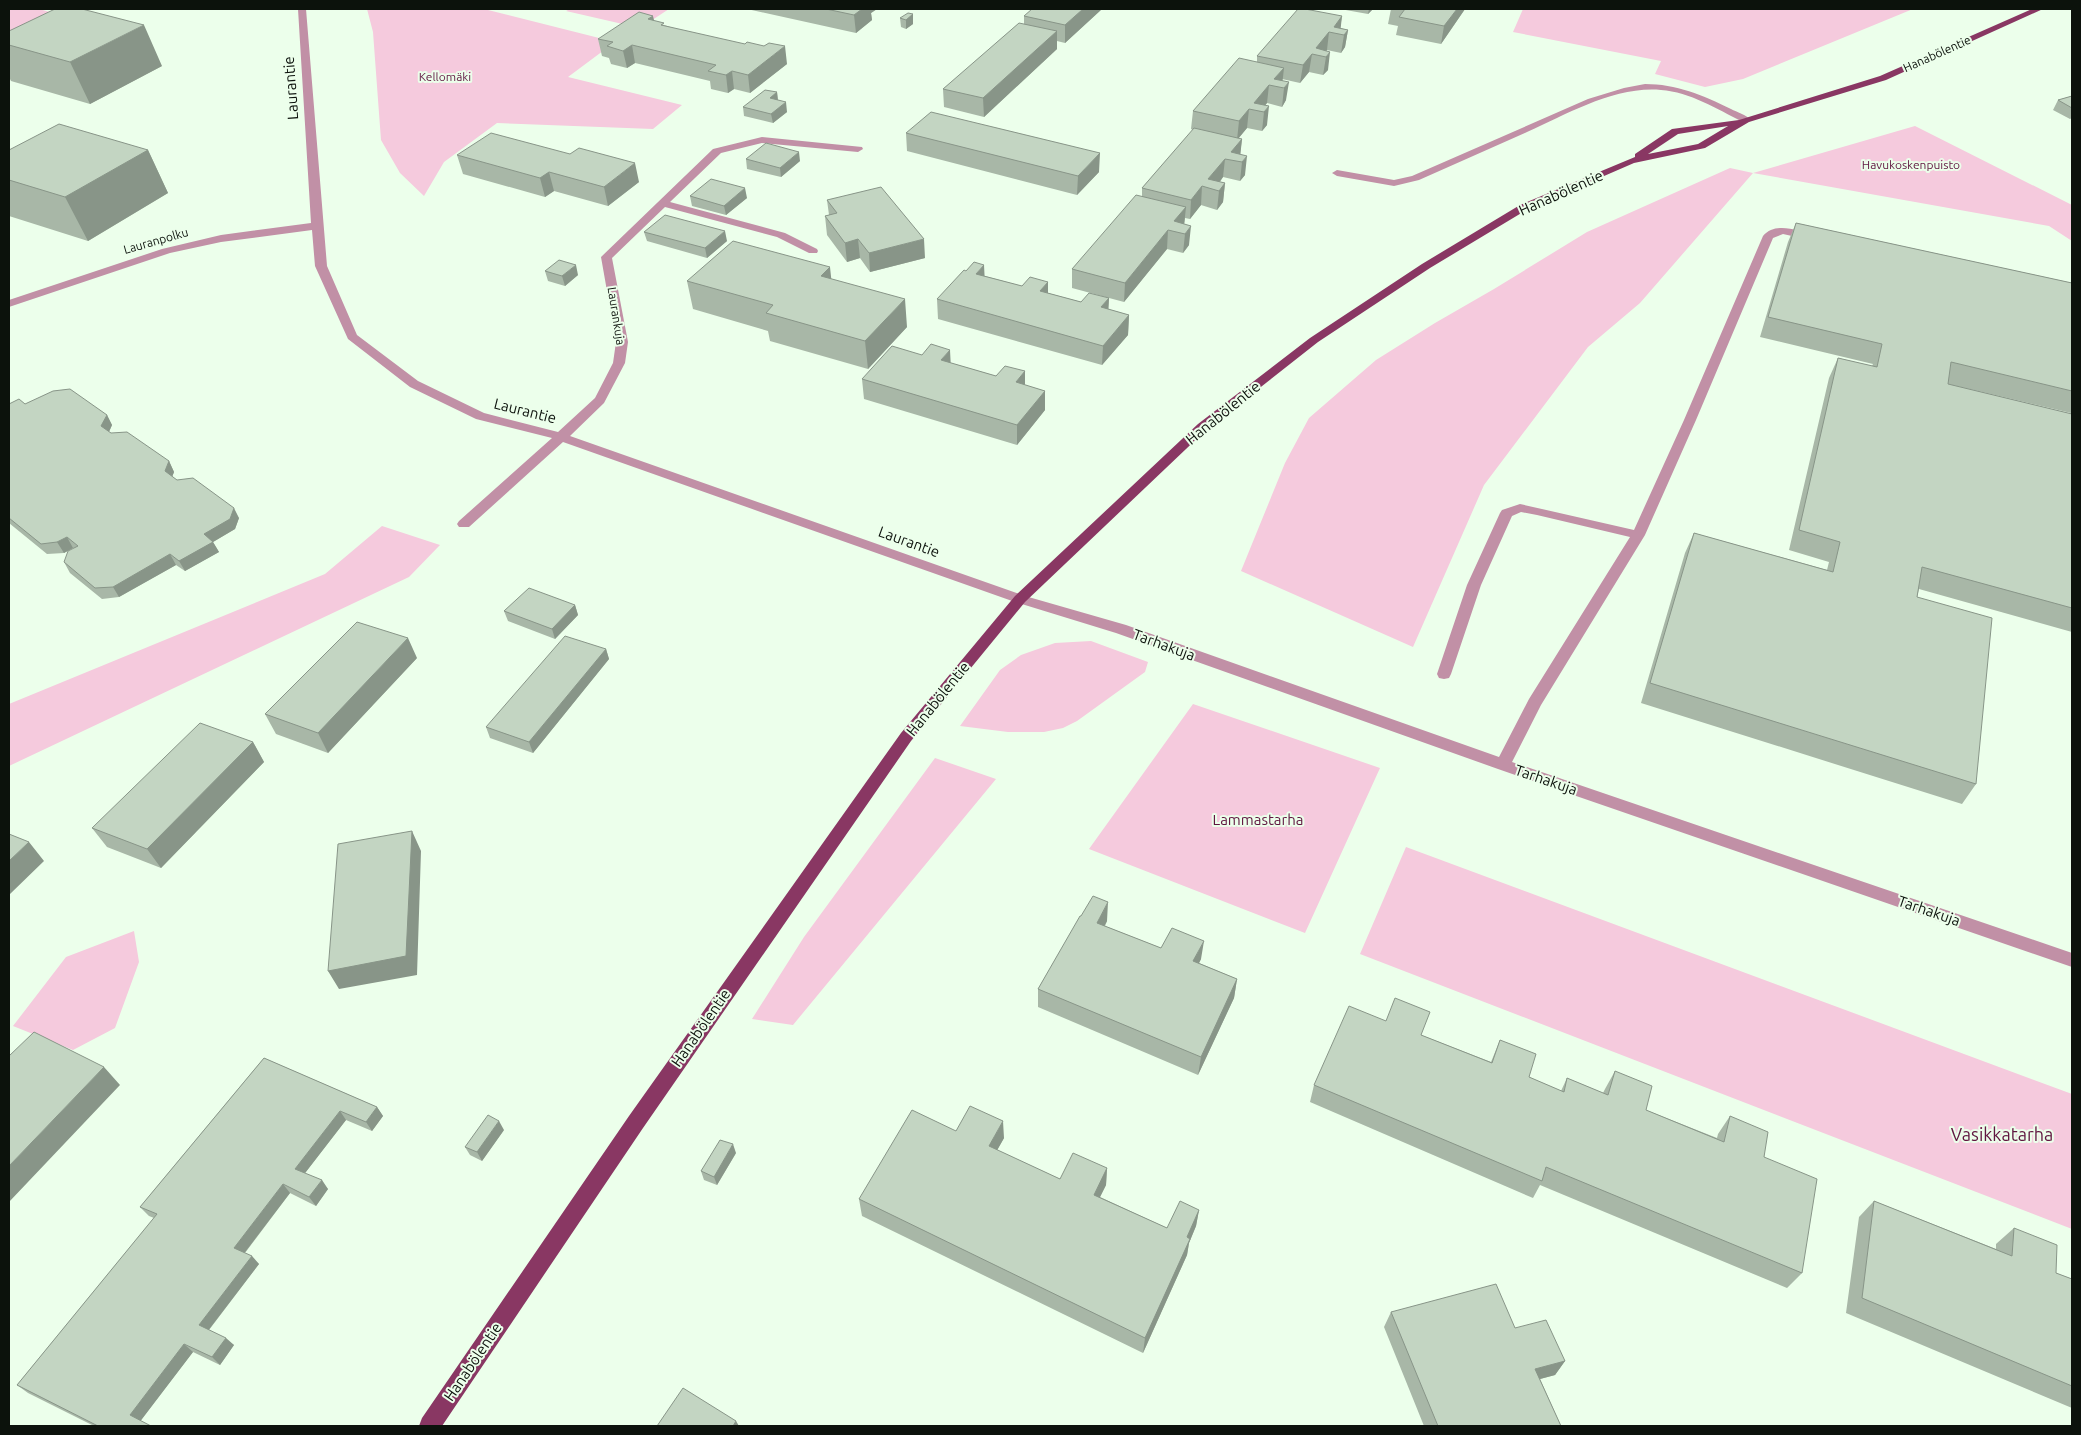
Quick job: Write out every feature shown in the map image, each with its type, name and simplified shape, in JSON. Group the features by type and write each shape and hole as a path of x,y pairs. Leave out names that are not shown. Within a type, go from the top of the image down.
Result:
{"main road":[{"name":"Hanabölentie","path":"1632,162 1675,132 1746,120 1884,78 2039,9"},
{"name":"Hanabölentie","path":"430,1426 641,1114 900,745 1020,599 1202,427 1314,340 1426,266 1524,207 1632,162 1701,146 1746,120"}],"street":[{"name":"Laurantie","path":"302,9 317,226 322,266 352,336 414,384 480,416 561,437 613,454 1020,599"},
{"path":"1337,173 1394,183 1415,178 1567,111 1626,89 1660,87 1682,92 1707,100 1746,120"},
{"name":"Laurankuja","path":"464,524 600,400 619,363 622,342 606,257 717,151 762,140 858,149"},
{"path":"663,203 781,235 812,252"},
{"name":"Lauranpolku","path":"9,304 54,291 105,270 188,245 262,232 317,226"},
{"path":"1503,765 1534,703 1638,535 1768,236 1773,232 1781,230 1821,240"},
{"path":"1444,674 1474,585 1508,513 1520,508 1638,535"},
{"name":"Tarhakuja","path":"1020,599 1121,629 1503,765 2072,960"}],"green space":[{"path":"9,9 39,9 57,14 9,37"},
{"name":"Kellomäki","path":"367,9 484,9 615,42 568,77 682,105 653,129 497,123 444,162 424,196 400,173 381,140 373,32"},
{"path":"570,9 669,9 640,28 566,11"},
{"path":"1523,9 1913,9 1743,79 1705,87 1655,74 1661,61 1513,32"},
{"name":"Havukoskenpuisto","path":"1915,126 2072,205 2072,241 2049,226 1753,173"},
{"path":"1730,168 1753,173 1640,303 1588,347 1484,485 1413,647 1241,571 1285,463 1309,418 1376,360 1587,232"},
{"path":"382,526 440,545 409,577 9,766 9,704 325,574"},
{"path":"1091,641 1148,662 1145,672 1077,721 1063,728 1044,732 1008,732 960,726 1000,670 1021,655 1055,643"},
{"name":"Lammastarha","path":"1193,704 1380,768 1305,933 1089,849"},
{"path":"935,758 996,779 793,1025 752,1019 804,937"},
{"name":"Vasikkatarha","path":"1406,847 2072,1094 2072,1229 1360,954"},
{"path":"134,931 139,962 115,1028 73,1050 13,1026 66,957"}],"building":[{"path":"55,9 82,9 144,25 70,62 9,45 9,31"},
{"path":"826,9 862,9 854,15"},
{"path":"1032,9 1083,9 1065,25 1024,16"},
{"path":"1298,9 1342,16 1334,27 1348,30 1344,35 1329,32 1316,48 1330,52 1326,57 1312,54 1303,65 1257,56"},
{"path":"1405,9 1457,9 1444,26 1399,17"},
{"path":"639,12 653,16 648,19 664,23 661,25 745,44 747,42 764,46 769,43 785,46 748,75 732,71 726,75 708,71 716,65 632,45 623,51 607,46 613,42 598,39"},
{"path":"908,13 913,14 906,20 900,18"},
{"path":"1019,23 1057,31 983,98 943,89"},
{"path":"1239,58 1284,68 1274,79 1289,82 1284,88 1269,85 1254,103 1269,106 1264,112 1249,109 1239,121 1193,111"},
{"path":"765,90 777,92 770,98 786,102 771,114 743,107"},
{"path":"2072,96 2072,108 2058,100"},
{"path":"931,112 1100,153 1078,176 906,133"},
{"path":"59,124 148,150 65,197 9,180 9,150"},
{"path":"1194,128 1242,139 1231,152 1247,156 1242,162 1225,159 1208,179 1225,183 1219,191 1202,186 1191,200 1142,188"},
{"path":"491,133 570,154 579,148 635,163 604,187 549,172 540,178 457,155"},
{"path":"766,143 799,152 780,168 746,159"},
{"path":"711,179 745,188 724,206 690,196"},
{"path":"881,187 924,239 869,253 858,239 845,243 825,216 837,213 827,200"},
{"path":"1136,195 1186,207 1174,221 1191,226 1185,234 1168,230 1125,283 1072,269"},
{"path":"665,215 725,231 705,248 644,232"},
{"path":"1796,223 2072,283 2072,391 1951,362 1948,384 2072,414 2072,608 1922,567 1917,597 1992,618 1976,784 1650,683 1694,533 1833,572 1840,542 1799,530 1838,358 1877,367 1882,344 1768,317"},
{"path":"733,241 830,267 821,276 905,299 865,341 766,313 773,305 687,281"},
{"path":"559,260 576,265 562,276 545,271"},
{"path":"974,262 984,265 976,274 1022,286 1030,277 1048,282 1040,291 1081,302 1089,293 1109,298 1101,307 1129,315 1103,346 937,299"},
{"path":"931,344 950,350 941,360 996,376 1005,366 1025,371 1016,382 1045,391 1017,425 862,379 892,346 922,355"},
{"path":"70,389 107,415 101,426 111,433 127,432 169,461 165,471 177,480 193,478 234,508 230,519 204,534 213,542 179,561 170,554 113,587 95,588 64,562 68,551 78,546 67,537 57,542 41,544 9,518 9,404 19,399 25,404 53,391"},
{"path":"529,588 575,605 552,629 504,611"},
{"path":"357,622 408,638 318,733 265,714"},
{"path":"565,636 606,649 529,742 486,727"},
{"path":"200,723 253,742 147,849 92,828"},
{"path":"412,831 406,956 328,971 338,844"},
{"path":"9,834 29,842 9,861"},
{"path":"1093,896 1108,902 1097,923 1161,948 1172,928 1204,941 1193,961 1237,979 1201,1057 1038,989"},
{"path":"1395,998 1430,1012 1421,1035 1492,1063 1500,1040 1536,1054 1529,1077 1564,1092 1567,1078 1608,1095 1615,1071 1652,1086 1646,1110 1724,1142 1730,1116 1768,1132 1764,1157 1817,1179 1802,1273 1546,1167 1542,1181 1314,1085 1349,1006 1386,1021"},
{"path":"34,1032 104,1067 9,1166 9,1056"},
{"path":"264,1058 377,1107 366,1122 340,1111 295,1169 322,1180 309,1197 283,1184 234,1248 252,1256 199,1325 226,1338 212,1357 184,1344 130,1415 151,1426 98,1426 17,1385 157,1214 140,1207"},
{"path":"970,1106 1003,1121 989,1146 1060,1179 1073,1153 1107,1168 1094,1195 1167,1228 1180,1201 1199,1210 1187,1237 1190,1239 1145,1338 859,1199 912,1110 956,1131"},
{"path":"488,1115 499,1121 477,1152 465,1147"},
{"path":"720,1140 733,1144 714,1177 701,1171"},
{"path":"1874,1201 2012,1256 2014,1228 2057,1245 2056,1273 2072,1279 2072,1386 1862,1298"},
{"path":"1496,1284 1515,1328 1546,1320 1565,1361 1535,1369 1561,1426 1438,1426 1391,1312"},
{"path":"683,1388 736,1421 733,1426 657,1426"}]}
